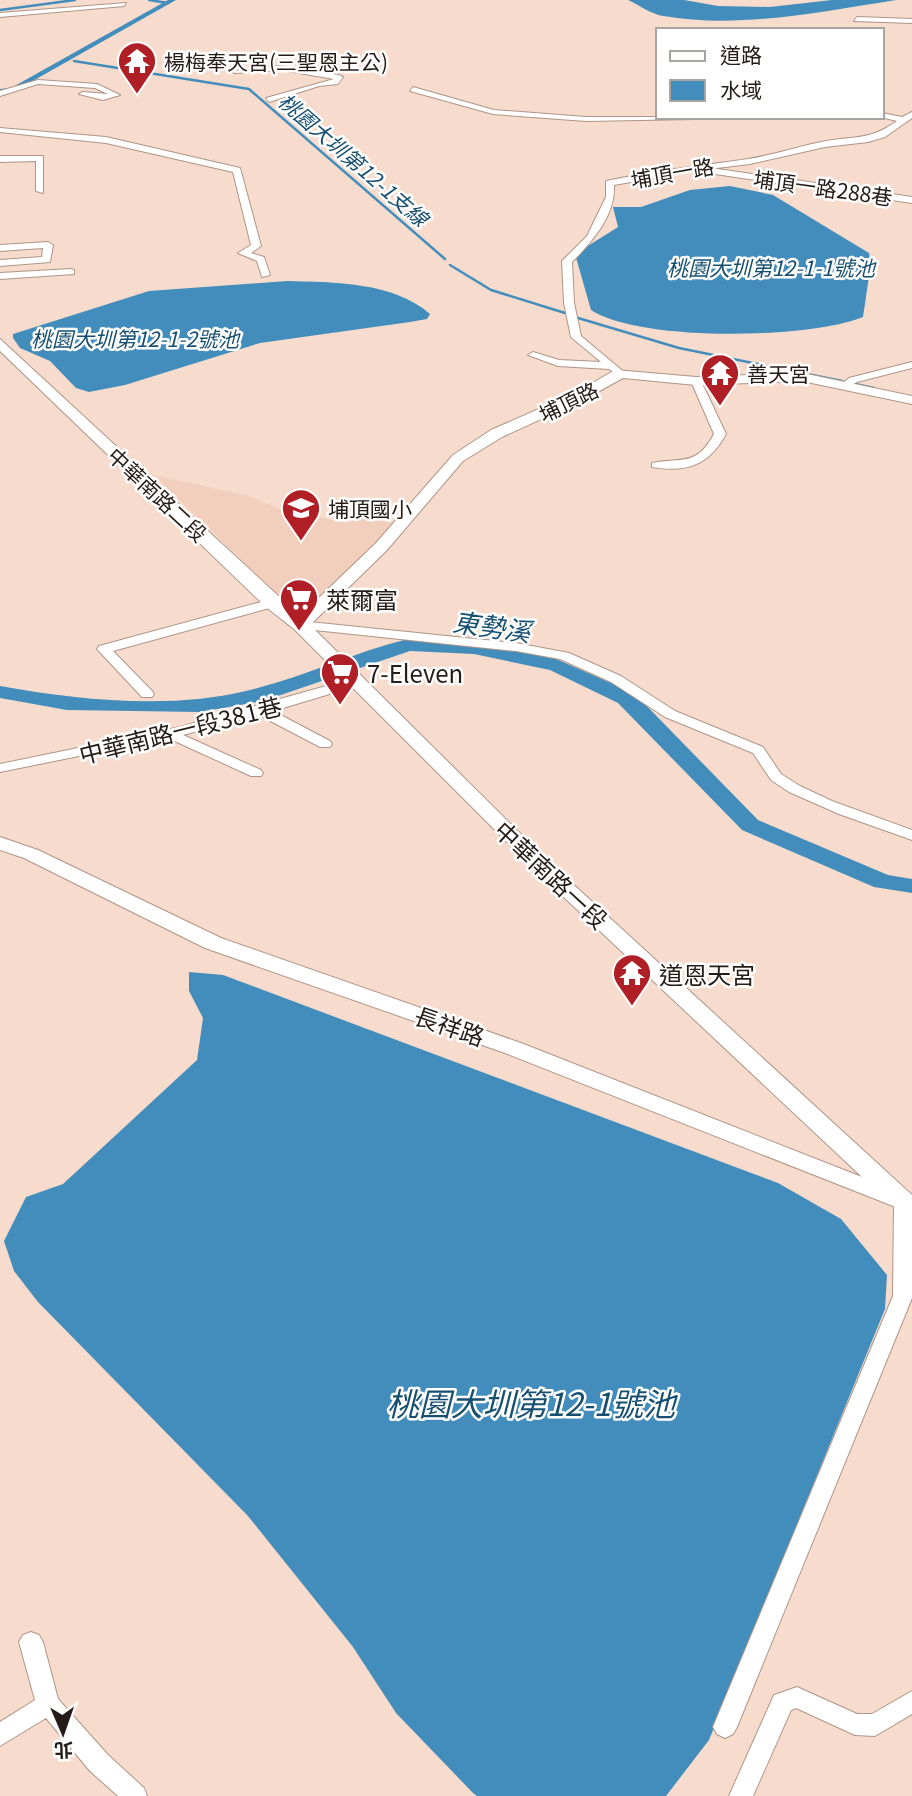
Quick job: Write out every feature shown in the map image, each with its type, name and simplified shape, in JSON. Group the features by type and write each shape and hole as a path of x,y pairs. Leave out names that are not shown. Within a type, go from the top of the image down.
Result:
{"street":[{"path":"0,15 124,4"},
{"path":"858,19 912,21"},
{"path":"235,71 281,68 339,77 335,82 318,84 269,100"},
{"path":"0,94 38,82 97,86 116,94 103,98 83,94"},
{"path":"414,89 467,102 481,110 505,113 586,119 656,118"},
{"path":"505,113 507,102"},
{"path":"884,115 908,117"},
{"name":"埔頂一路","path":"615,370 576,337 569,303 567,261 591,237 610,197 609,183 691,168 750,161 825,144 868,139 882,135 908,117"},
{"path":"0,130 106,140 237,170 256,246 243,253 261,259 265,275"},
{"path":"0,159 35,157 42,160 39,166 40,191"},
{"name":"埔頂一路288巷","path":"691,168 912,200"},
{"path":"0,248 48,245 47,260 0,263"},
{"path":"0,276 71,272"},
{"name":"中華南路二段","path":"0,343 318,644"},
{"path":"533,355 558,363 615,370"},
{"path":"846,385 853,380 912,365"},
{"name":"埔頂路","path":"300,625 368,563 423,500 433,483 458,458 507,430 600,387 615,370 696,380 802,377 912,400"},
{"path":"656,465 693,464 712,450 720,434 696,380"},
{"path":"147,694 104,649 272,603"},
{"path":"300,625 516,647 564,656 617,679 670,714 758,750 768,757 775,775 788,785 912,835"},
{"name":"中華南路一段","path":"318,644 544,868 909,1206"},
{"name":"中華南路一段381巷","path":"0,768 170,734 262,711 355,678"},
{"path":"262,711 326,744"},
{"path":"170,734 256,773"},
{"name":"長祥路","path":"0,843 31,854 213,943 513,1048 909,1206"},
{"path":"725,1727 903,1296 909,1206"},
{"path":"31,1642 48,1704 99,1763 135,1796"},
{"path":"741,1796 782,1702 797,1697 855,1724 875,1725 912,1701"},
{"path":"0,1734 48,1704"}],"shaded area":[{"name":"埔頂國小","path":"153,475 249,496 282,510 349,523 357,514 397,523 303,619"}],"water":[{"path":"628,0 684,0 718,6 770,7 832,0 896,0 809,14 721,21 663,16"},
{"name":"桃園大圳第12-1-1號池","path":"730,186 773,195 869,253 871,263 863,317 805,330 725,334 646,328 614,320 591,310 575,254 618,227 613,207 641,207 690,190"},
{"name":"桃園大圳第12-1-2號池","path":"287,281 343,283 381,290 399,295 430,314 427,319 410,322 260,343 125,385 89,392 76,388 50,361 20,348 13,338 13,334 149,291"},
{"name":"桃園大圳第12-1號池","path":"189,972 223,975 778,1183 841,1219 887,1275 885,1309 709,1740 666,1796 477,1796 473,1793 396,1713 353,1647 248,1516 38,1302 14,1271 4,1241 26,1197 63,1184 197,1060 203,1018 189,991"}],"waterway":[{"path":"0,10 75,0"},
{"path":"149,0 168,3"},
{"path":"0,91 13,90 173,0"},
{"name":"桃園大圳第12-1支線","path":"74,61 249,89 445,259"},
{"name":"桃園大圳第12-1支線","path":"450,265 491,290 565,313"},
{"name":"桃園大圳第12-1支線","path":"578,318 679,348 842,381"},
{"name":"桃園大圳第12-1支線","path":"855,384 874,388"},
{"name":"東勢溪","path":"0,692 67,704 200,706 255,696 408,645 474,648 556,665 626,698 750,825 883,882 912,886"}],"place":[{"name":"楊梅奉天宮(三聖恩主公)","path":"137,95"},
{"name":"善天宮","path":"720,407"},
{"name":"埔頂國小","path":"301,542"},
{"name":"萊爾富","path":"299,632"},
{"name":"7-Eleven","path":"340,706"},
{"name":"道恩天宮","path":"632,1007"}]}
